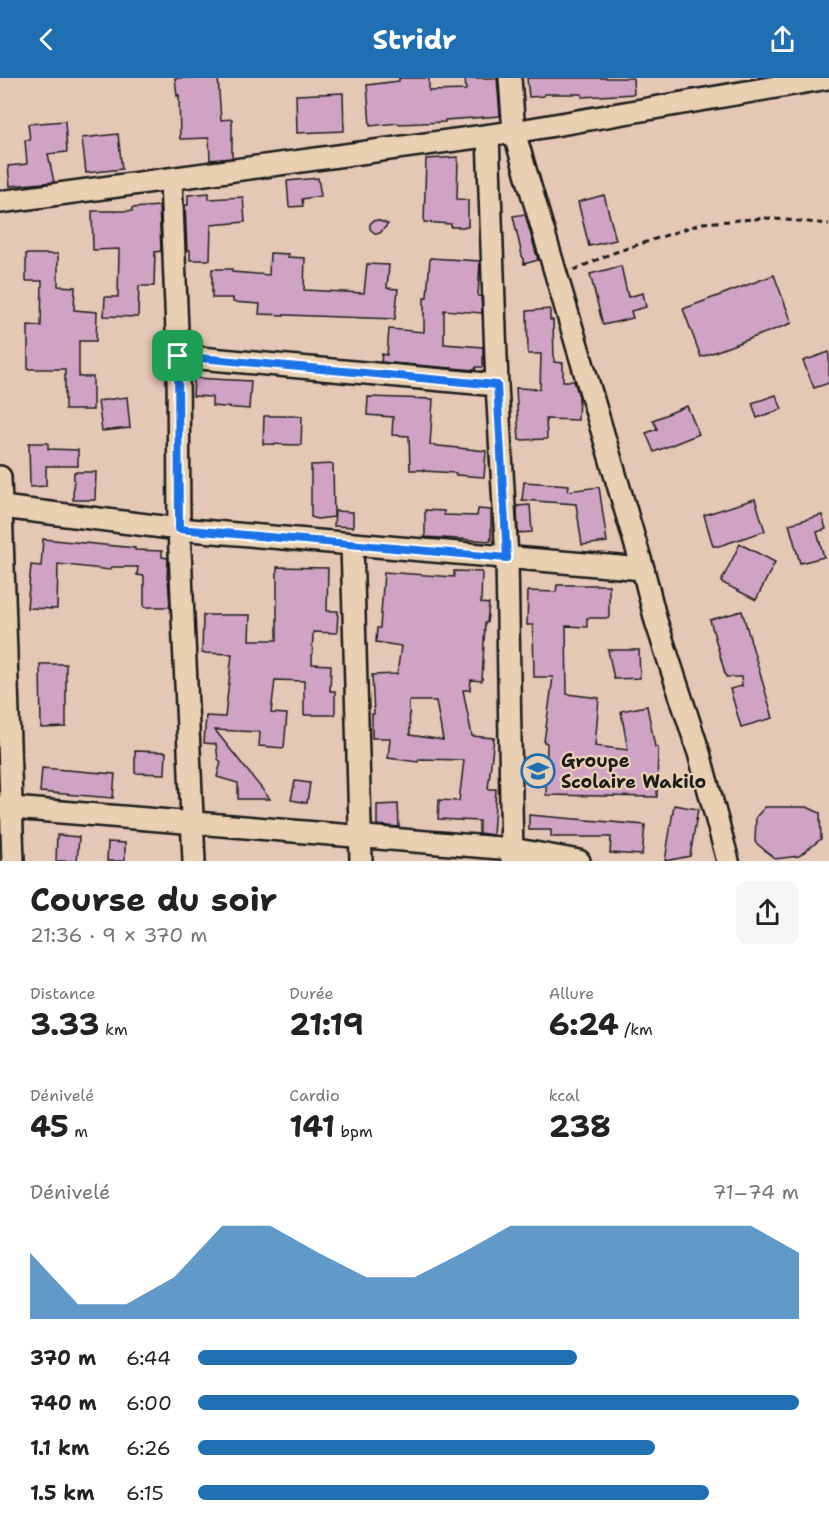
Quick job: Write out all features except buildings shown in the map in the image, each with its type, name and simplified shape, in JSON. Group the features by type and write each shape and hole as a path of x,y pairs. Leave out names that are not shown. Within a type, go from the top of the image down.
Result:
{"street":[{"path":"510,78 514,132 643,569 656,621 699,753 728,861"},
{"path":"0,202 488,136 828,78"},
{"path":"488,136 497,385 507,558 512,855"},
{"path":"171,180 178,356 179,529 194,861"},
{"path":"178,356 497,385"},
{"path":"0,477 6,808 14,861"},
{"path":"2,507 179,529 643,569"},
{"path":"352,544 361,861"},
{"path":"6,808 360,837 579,861"}],"path":[{"path":"556,278 610,254 703,223 766,218 829,224"}],"place":[{"name":"Groupe Scolaire Wakilo","path":"538,771"}],"route":[{"path":"178,356 497,385 507,558 179,529 178,356"}]}
